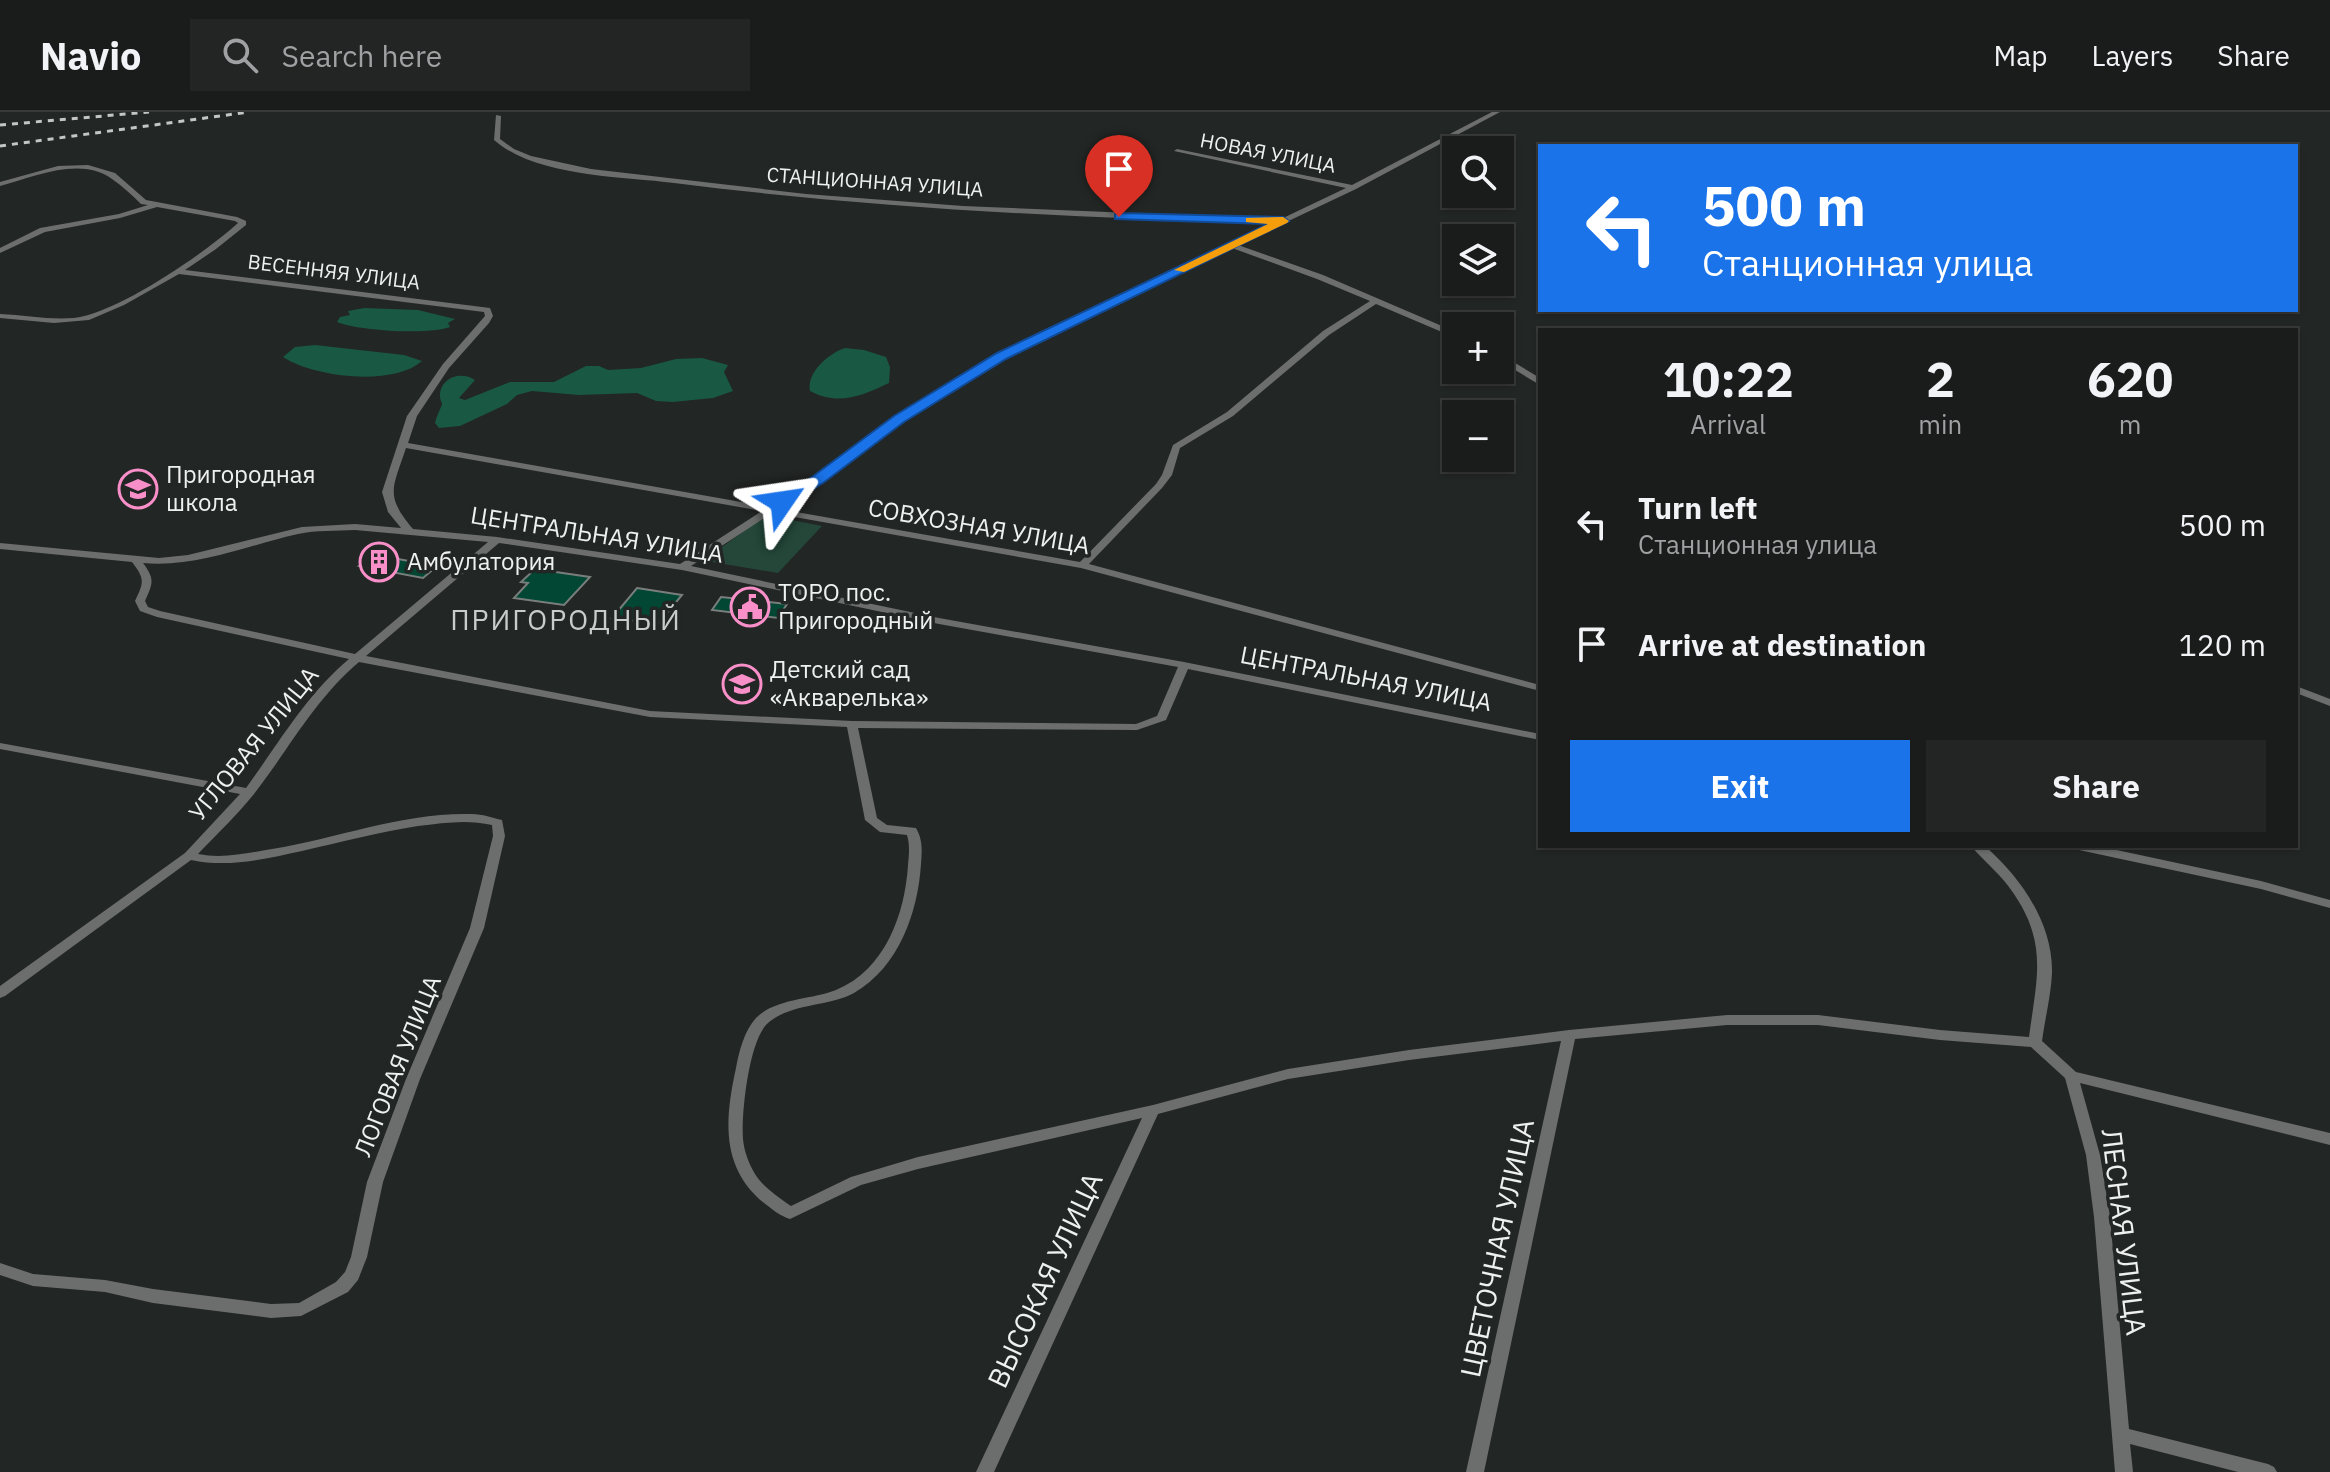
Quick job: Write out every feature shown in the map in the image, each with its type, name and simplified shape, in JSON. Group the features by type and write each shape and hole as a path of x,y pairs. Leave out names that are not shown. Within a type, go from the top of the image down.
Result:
{"street":[{"path":"682,567 817,480 899,419 1001,356 1353,187 1497,112"},
{"name":"СТАНЦИОННАЯ УЛИЦА","path":"498,116 497,140 522,156 573,167 735,190 1119,217 1283,221"},
{"name":"НОВАЯ УЛИЦА","path":"1177,151 1353,187"},
{"path":"0,184 71,167 88,167 112,175 132,194 155,205 237,219 243,223 177,271 84,319 1,311"},
{"path":"0,251 43,230 120,216 155,205"},
{"path":"1231,245 1377,300 1442,329"},
{"name":"ВЕСЕННЯЯ УЛИЦА","path":"177,271 487,310 489,316 485,323 422,398 402,445"},
{"path":"1082,565 1159,486 1167,475 1176,447 1230,414 1326,333 1377,300"},
{"path":"1514,366 1538,381"},
{"path":"402,445 387,498 393,512 409,531"},
{"name":"СОВХОЗНАЯ УЛИЦА","path":"402,445 1082,565 1252,608 1538,687"},
{"name":"ЦЕНТРАЛЬНАЯ УЛИЦА","path":"0,546 137,561 188,558 302,530 355,527 497,540 682,567 939,621 1184,665 1538,737"},
{"name":"УГЛОВАЯ УЛИЦА","path":"0,993 189,856 249,792 312,704 357,656 497,540"},
{"path":"137,561 145,572 148,584 140,601 144,609 157,614 650,714 852,724 1150,724 1162,718 1184,665"},
{"path":"2298,690 2330,703"},
{"path":"852,724 871,820 884,829 912,831 915,840 915,880 905,917 893,942 861,983 844,993 771,1014 751,1033 743,1060 736,1147 750,1177 769,1198 790,1213 832,1190 875,1174 1153,1110 1288,1074 1569,1035 1711,1021 1818,1020 1940,1035 2035,1042 2071,1076 2330,1139"},
{"path":"0,746 249,792"},
{"name":"ЛОГОВАЯ УЛИЦА","path":"0,1269 45,1282 105,1286 153,1296 271,1311 301,1309 316,1303 342,1287 352,1275 375,1182 413,1079 477,928 499,836 498,823 489,818 439,820 263,855 213,860 189,856"},
{"path":"1979,848 2010,877 2039,932 2046,971 2037,1013 2035,1042"},
{"path":"2088,848 2261,885 2330,904"},
{"name":"ЦВЕТОЧНАЯ УЛИЦА","path":"1475,1472 1569,1035"},
{"name":"ЛЕСНАЯ УЛИЦА","path":"2071,1076 2093,1155 2102,1217 2124,1472"},
{"name":"ВЫСОКАЯ УЛИЦА","path":"985,1472 1153,1110"},
{"path":"2121,1434 2268,1472"}],"green space":[{"path":"364,308 418,310 455,319 448,323 450,327 410,331 361,328 337,322 340,317 350,315 348,311"},
{"path":"315,345 404,355 422,361 392,374 353,376 313,370 283,357 295,347"},
{"path":"845,348 886,357 890,367 889,383 850,398 830,398 810,391 815,371 832,354"},
{"path":"702,358 728,365 724,372 733,391 713,398 673,402 656,401 637,393 579,395 532,391 517,395 507,404 460,426 439,428 435,423 442,404 443,385 458,376 475,380 459,398 465,400 510,382 554,382 586,366 608,370 641,368 676,359"},
{"path":"772,516 822,526 778,573 712,562 711,555 758,521"}],"building":[{"path":"374,554 437,566 423,578 359,566"},
{"path":"535,569 590,577 564,605 514,598 528,583 521,582"},
{"path":"637,588 682,595 658,624 612,618"},
{"name":"ТОРО пос. Пригородный","path":"721,597 787,604 778,618 712,610"}],"railway":[{"path":"0,125 149,112"},
{"path":"0,146 249,112"}],"slow traffic":[{"path":"1180,270 1283,221 1250,220"}],"place":[{"name":"Пригородная школа","path":"138,489"},
{"name":"Амбулатория","path":"379,562"},
{"name":"ТОРО пос. Пригородный","path":"750,607"},
{"name":"Детский сад «Акварелька»","path":"742,684"}],"district":[{"name":"ПРИГОРОДНЫЙ","path":"566,620"}],"route":[{"path":"782,502 899,419 1001,356 1283,221 1119,217"}]}
